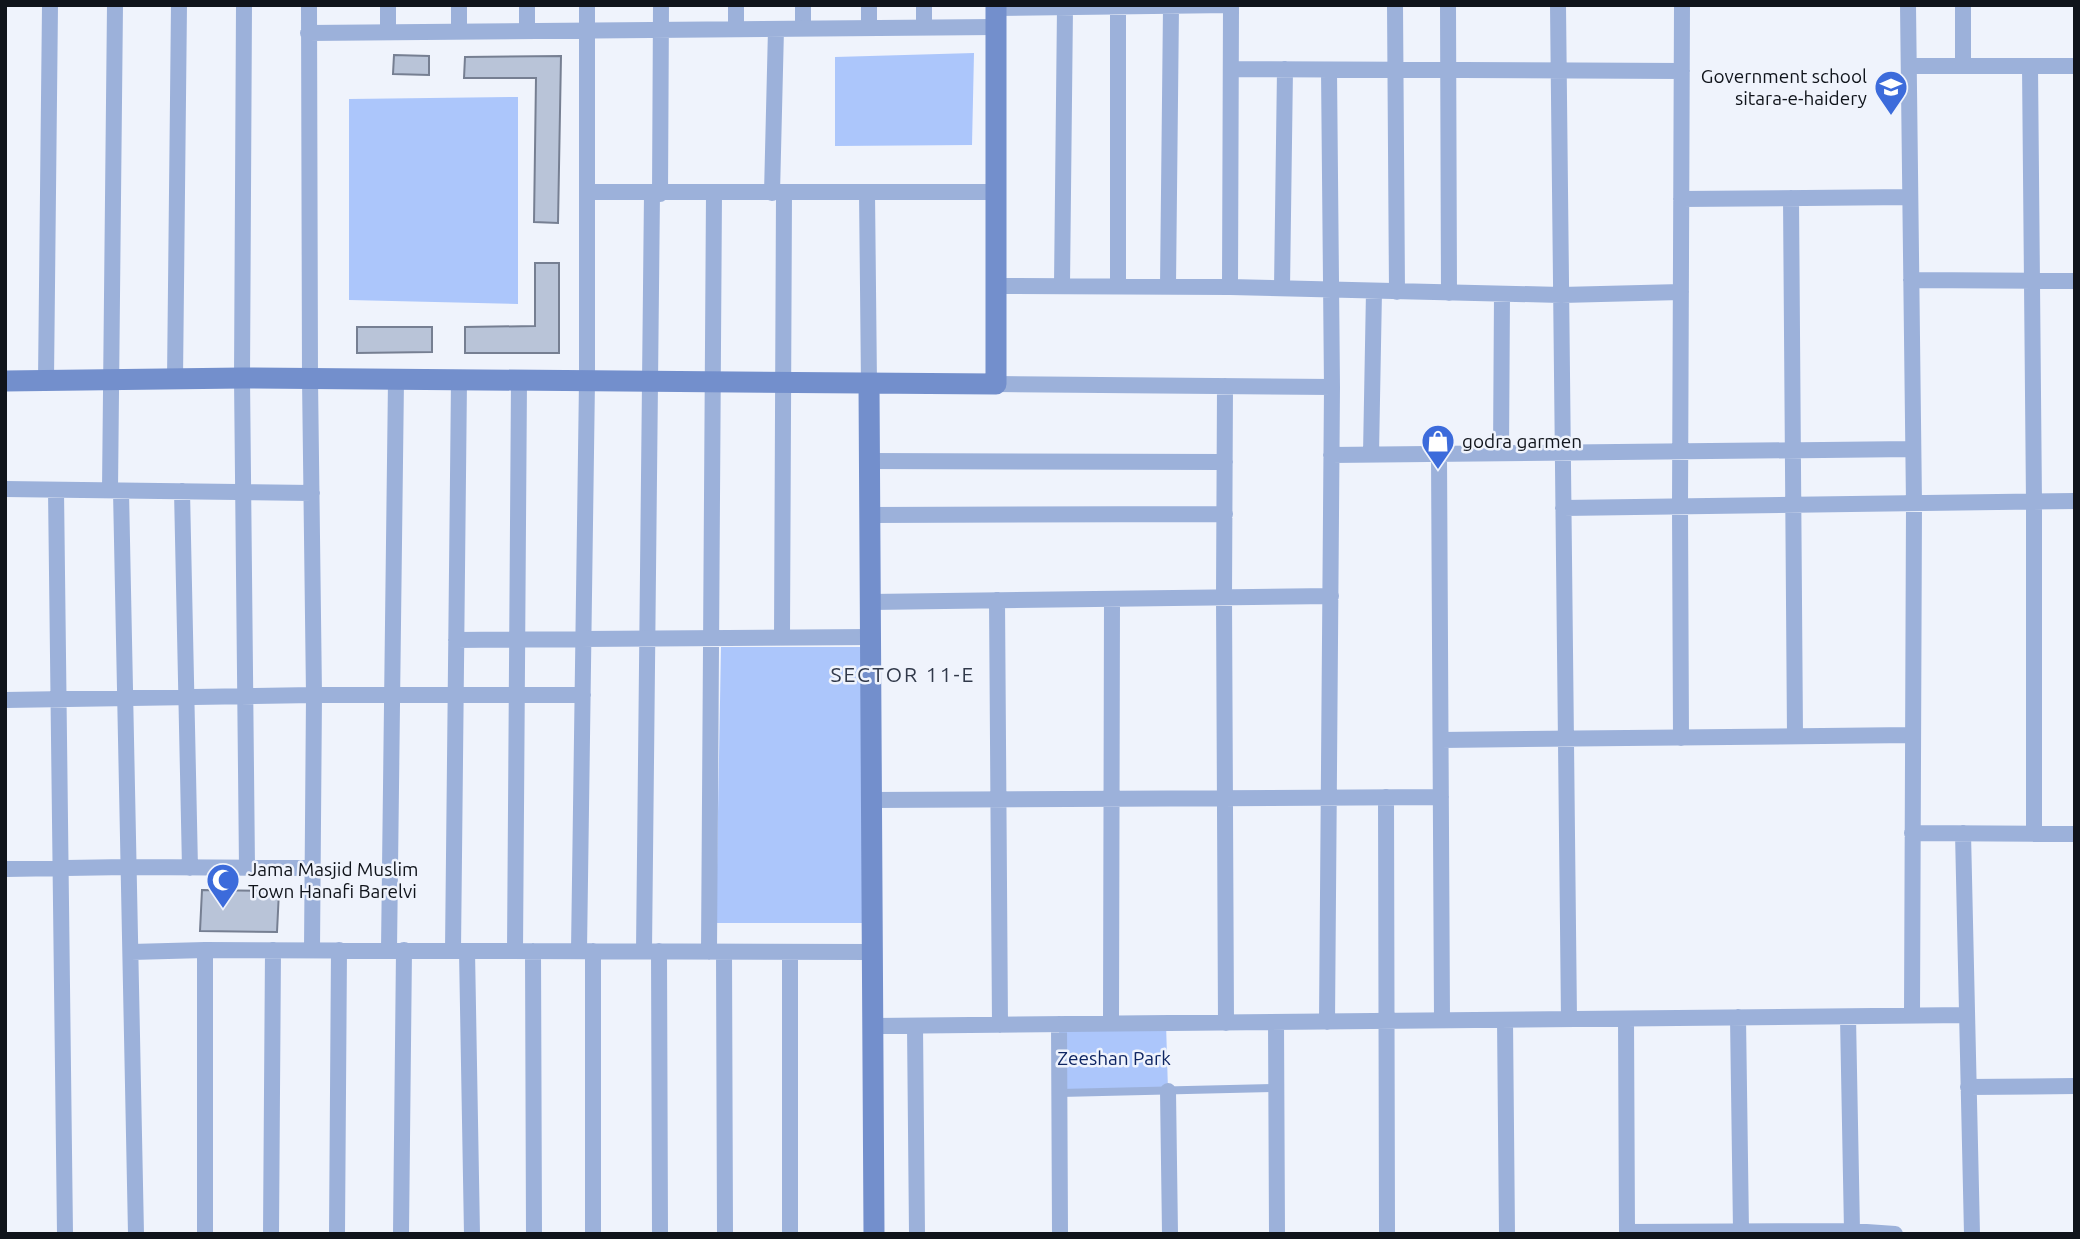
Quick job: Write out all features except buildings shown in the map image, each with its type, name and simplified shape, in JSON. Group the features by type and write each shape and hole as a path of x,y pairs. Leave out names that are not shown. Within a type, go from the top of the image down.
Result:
{"street":[{"path":"47,380 50,5"},
{"path":"115,5 110,380 124,698 135,1234"},
{"path":"175,380 179,5"},
{"path":"244,5 242,378 247,868"},
{"path":"309,5 314,695 312,950"},
{"path":"388,5 388,32"},
{"path":"459,5 459,31"},
{"path":"527,5 527,31"},
{"path":"587,5 587,381 583,695 593,1234"},
{"path":"660,1234 651,951 647,638 650,382 661,5"},
{"path":"736,5 736,29"},
{"path":"803,5 803,29"},
{"path":"869,5 869,28"},
{"path":"924,5 924,28"},
{"path":"308,33 924,28 996,13 1065,7 1231,5 1230,287"},
{"path":"1395,5 1397,292"},
{"path":"1448,5 1449,293"},
{"path":"1558,5 1569,1019"},
{"path":"1681,738 1682,5"},
{"path":"1908,5 1914,503 1912,1016"},
{"path":"1963,66 1964,5"},
{"path":"1118,6 1118,286"},
{"path":"1168,286 1171,6"},
{"path":"1062,285 1065,7"},
{"path":"996,13 996,384"},
{"path":"776,29 784,383 782,637"},
{"path":"1909,66 2075,66"},
{"path":"2030,66 2034,834"},
{"path":"1231,69 1682,71"},
{"path":"1282,288 1285,69"},
{"path":"1327,1022 1332,387 1329,70"},
{"path":"587,192 997,192"},
{"path":"867,192 874,1234"},
{"path":"715,194 711,638 725,1234"},
{"path":"1681,199 1910,197"},
{"path":"1791,198 1795,736"},
{"path":"1911,280 2075,281"},
{"path":"996,286 1168,286 1561,295 1681,292"},
{"path":"1371,454 1374,291"},
{"path":"1501,453 1502,294"},
{"path":"5,381 242,378 1332,387"},
{"path":"396,380 392,695 401,1234"},
{"path":"459,381 455,695 460,951 472,1234"},
{"path":"515,951 519,381"},
{"path":"1225,386 1226,1023"},
{"path":"1331,455 1913,449"},
{"path":"1439,454 1443,1020"},
{"path":"869,461 1225,462"},
{"path":"5,489 312,493"},
{"path":"56,490 65,1234"},
{"path":"182,491 190,868"},
{"path":"1563,508 2075,501"},
{"path":"870,515 1224,514"},
{"path":"871,602 1331,596"},
{"path":"1111,1024 1112,599"},
{"path":"997,600 1000,1025"},
{"path":"456,640 871,636"},
{"path":"5,700 314,695 583,695"},
{"path":"1441,740 1912,735"},
{"path":"1386,797 1387,1234"},
{"path":"872,800 1441,797"},
{"path":"1912,832 2075,834"},
{"path":"1963,833 1972,1234"},
{"path":"5,869 312,868"},
{"path":"205,950 205,1234"},
{"path":"271,1234 273,950"},
{"path":"337,1234 339,950"},
{"path":"533,951 534,1234"},
{"path":"131,952 873,952"},
{"path":"790,952 790,1234"},
{"path":"874,1026 1967,1015"},
{"path":"1738,1017 1741,1231"},
{"path":"1848,1017 1852,1231"},
{"path":"1626,1019 1627,1233 1852,1231 1895,1234"},
{"path":"1505,1020 1507,1234"},
{"path":"1276,1022 1277,1234"},
{"path":"1059,1024 1060,1234"},
{"path":"915,1026 916,1234"},
{"path":"1968,1087 2075,1086"},
{"path":"1168,1091 1170,1234"}],"lane":[{"path":"1060,1093 1277,1088"}],"green space":[{"path":"974,53 972,145 835,146 835,57"},
{"path":"518,97 518,304 349,300 349,99"},
{"path":"721,647 862,647 862,923 716,923"},
{"name":"Zeeshan Park","path":"1166,1023 1168,1091 1060,1093 1059,1024"}],"place":[{"name":"Government school sitara-e-haidery","path":"1891,117"},
{"name":"godra garmen","path":"1438,471"},
{"name":"Jama Masjid Muslim Town Hanafi Barelvi","path":"223,910"}],"district":[{"name":"SECTOR 11-E","path":"903,674"}]}
